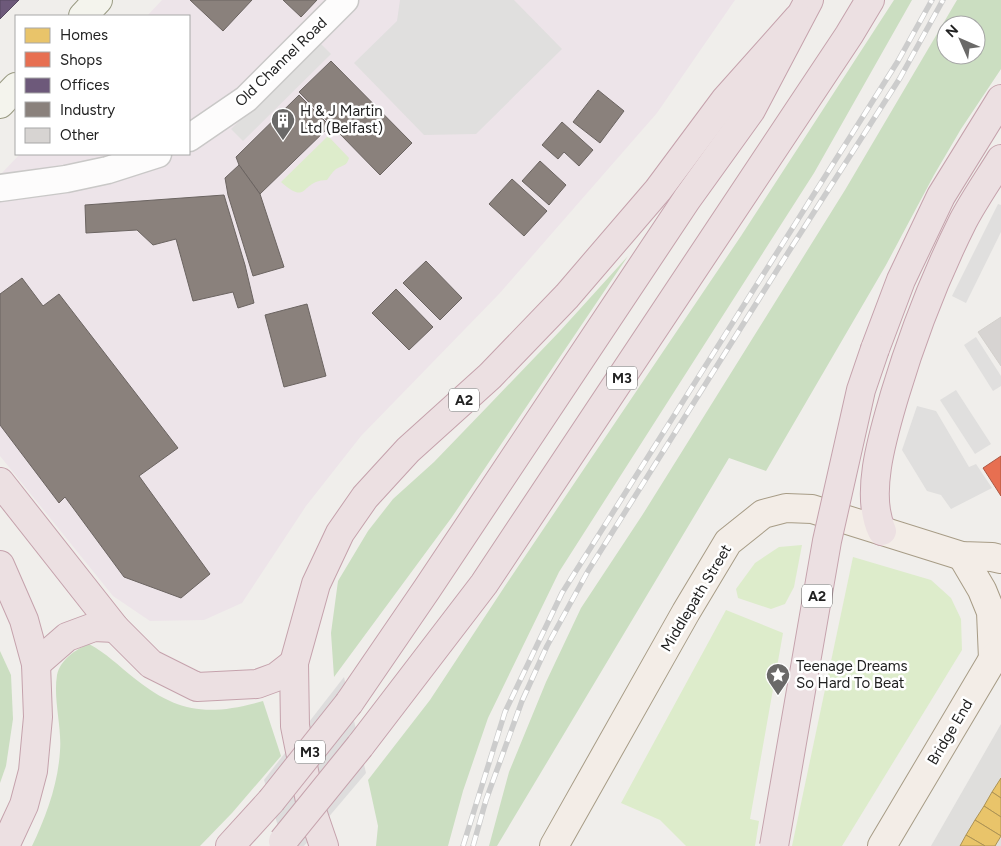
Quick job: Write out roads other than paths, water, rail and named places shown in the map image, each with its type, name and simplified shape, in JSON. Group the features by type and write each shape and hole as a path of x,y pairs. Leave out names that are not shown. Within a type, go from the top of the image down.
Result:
{"highway":[{"name":"M3","path":"280,844 360,746 484,584 849,35 870,0"},
{"name":"M3","path":"230,846 271,801 349,704 687,199 751,110 803,9"},
{"name":"A2","path":"324,846 312,811 294,726 294,663 316,584 340,532 365,497 408,450 490,376 568,296 658,190 725,100 803,9"},
{"name":"A2","path":"774,846 826,540 861,390 901,280 941,196 1001,99"},
{"path":"882,531 876,514 876,473 883,434 911,343 936,278 964,218 1001,159"},
{"path":"0,482 115,628 151,664 197,687 257,684 276,677 294,663"},
{"path":"0,564 24,620 36,664 38,717 33,771 24,805 4,846"},
{"path":"36,664 67,637 94,627 115,628"}],"main road":[{"name":"Middlepath Street","path":"554,846 686,612 728,542 764,514 786,508 812,508 962,556 992,557 1001,560"},
{"name":"Bridge End","path":"882,846 997,655 991,612 982,590 962,556"}],"street":[{"path":"84,15 98,0"},
{"name":"Old Channel Road","path":"190,137 246,99 345,0"},
{"path":"0,104 15,88"},
{"path":"0,188 66,179 108,170 155,155"}],"railway":[{"path":"463,846 505,712 562,593 898,61 932,0"},
{"path":"473,846 486,800 522,701 547,646 588,571 900,78 943,0"}],"place":[{"name":"H & J Martin Ltd (Belfast)","path":"283,141"},
{"name":"Teenage Dreams So Hard To Beat","path":"778,696"}]}
